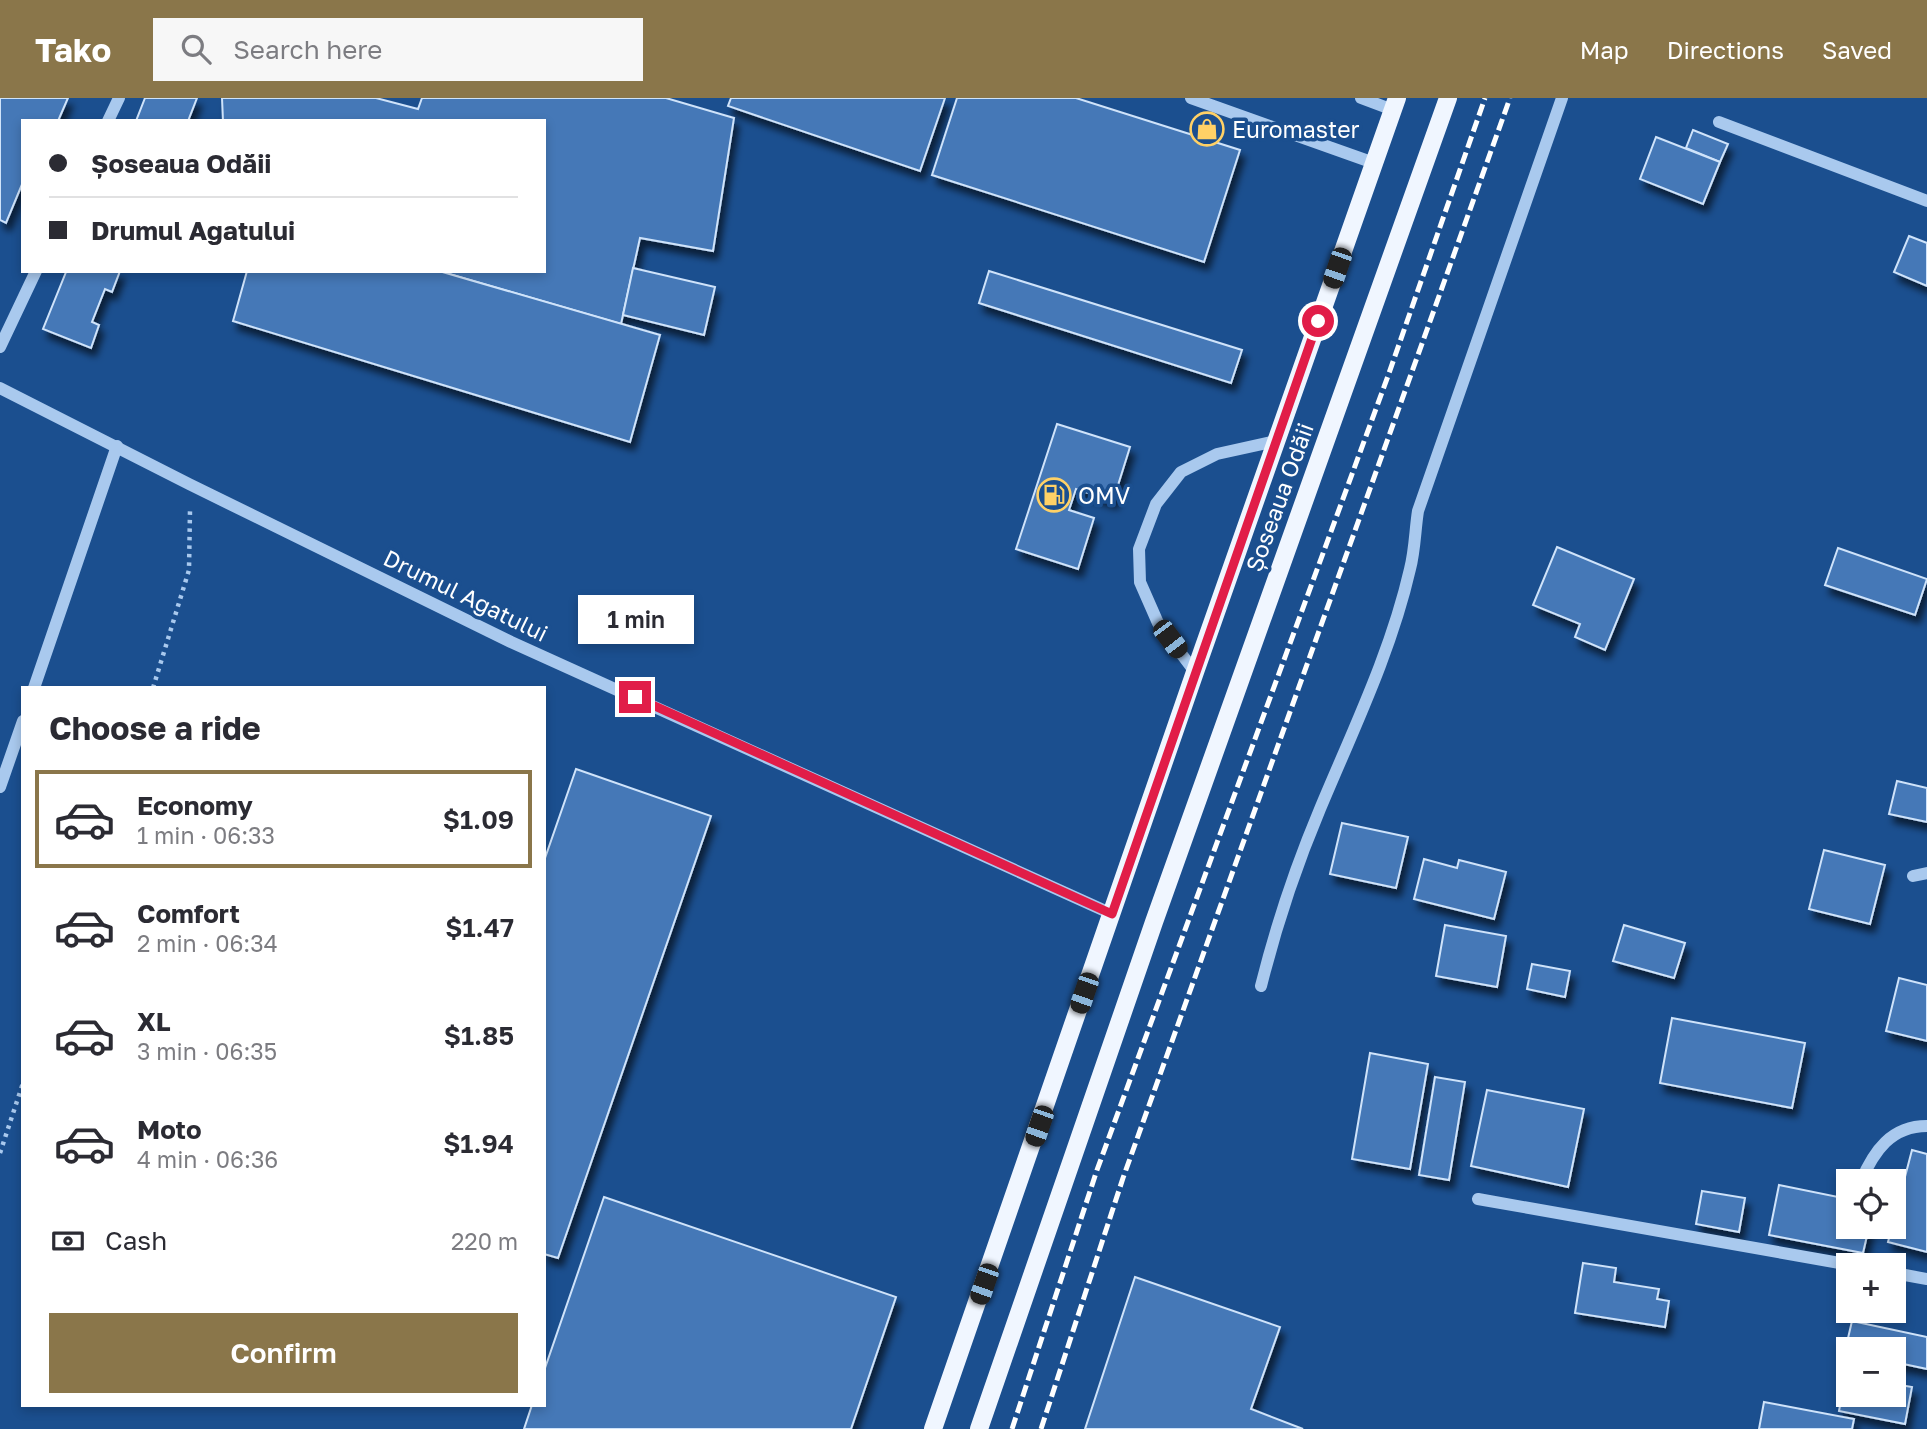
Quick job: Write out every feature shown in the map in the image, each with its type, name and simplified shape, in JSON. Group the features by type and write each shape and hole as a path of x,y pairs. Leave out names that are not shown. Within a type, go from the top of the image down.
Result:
{"main road":[{"name":"Șoseaua Odăii","path":"979,1429 1154,922 1448,98"},
{"name":"Șoseaua Odăii","path":"933,1429 1395,104"}],"street":[{"path":"109,119 119,98"},
{"path":"1191,98 1374,163"},
{"path":"1360,98 1395,104"},
{"path":"1261,986 1288,892 1319,811 1360,718 1394,625 1411,567 1418,511 1562,98"},
{"path":"1719,122 1927,201"},
{"path":"0,347 35,273"},
{"name":"Drumul Agatului","path":"0,388 511,642 1112,914"},
{"path":"1195,672 1158,623 1140,583 1139,550 1156,504 1181,472 1217,454 1276,441"},
{"path":"35,686 117,446"},
{"path":"0,787 21,727"},
{"path":"1913,876 1927,873"},
{"path":"1866,1169 1870,1159 1884,1143 1910,1127 1927,1126"},
{"path":"1478,1199 1836,1262"},
{"path":"1906,1275 1927,1279"}],"path":[{"path":"154,686 189,570 189,484"},
{"path":"0,1153 21,1089"}],"building":[{"path":"0,98 68,98 59,119 21,119 21,187 6,223 0,220"},
{"path":"145,98 197,98 189,119 137,119"},
{"path":"222,98 376,98 418,109 422,98 666,98 734,118 713,251 640,238 621,324 446,273 546,273 546,119 223,119"},
{"path":"731,98 945,98 920,171 728,106"},
{"path":"957,98 1076,98 1240,150 1204,262 932,175"},
{"path":"1693,130 1728,144 1720,162 1686,148"},
{"path":"1656,137 1720,162 1703,204 1640,179"},
{"path":"1909,236 1927,243 1927,286 1894,272"},
{"path":"633,268 715,287 704,335 623,315"},
{"path":"989,271 1242,350 1231,383 979,303"},
{"path":"66,273 119,273 112,292 105,289 92,322 99,325 91,348 43,329"},
{"path":"246,273 446,273 660,335 630,442 233,321"},
{"name":"OMV","path":"1057,424 1130,447 1113,501 1076,489 1069,510 1094,518 1078,569 1016,549"},
{"path":"1557,547 1634,579 1605,650 1575,637 1580,624 1533,605"},
{"path":"1838,548 1927,579 1915,615 1825,585"},
{"path":"576,769 711,816 558,1258 546,1255 546,855"},
{"path":"1897,781 1927,788 1927,822 1889,814"},
{"path":"1342,823 1408,837 1396,888 1330,874"},
{"path":"1824,850 1885,865 1870,924 1809,909"},
{"path":"1424,859 1457,868 1459,860 1506,872 1494,919 1414,899"},
{"path":"1445,925 1506,936 1497,987 1436,976"},
{"path":"1624,925 1685,943 1674,978 1613,961"},
{"path":"1532,964 1570,971 1565,997 1527,989"},
{"path":"1899,978 1927,985 1927,1041 1886,1031"},
{"path":"1672,1018 1805,1043 1792,1108 1660,1083"},
{"path":"1370,1053 1428,1064 1410,1169 1352,1159"},
{"path":"1435,1077 1465,1082 1449,1180 1419,1175"},
{"path":"1487,1090 1584,1109 1568,1187 1471,1166"},
{"path":"1912,1150 1927,1154 1927,1252 1888,1242 1889,1239 1906,1239 1906,1173"},
{"path":"1779,1185 1836,1197 1836,1239 1866,1239 1863,1253 1769,1235"},
{"path":"1702,1191 1745,1198 1739,1232 1696,1224"},
{"path":"604,1197 896,1297 851,1429 524,1429 531,1407 546,1407 546,1365"},
{"path":"1583,1263 1616,1268 1614,1282 1659,1289 1657,1299 1669,1301 1665,1327 1575,1313"},
{"path":"1135,1277 1280,1327 1251,1409 1303,1429 1085,1429"},
{"path":"1852,1323 1861,1323 1927,1337 1927,1369 1906,1365 1906,1337 1848,1337"},
{"path":"1906,1386 1912,1387 1905,1424 1839,1411 1840,1407 1906,1407"},
{"path":"1764,1402 1854,1419 1852,1429 1759,1429"}],"railway":[{"path":"1012,1429 1097,1170 1388,376 1485,98"},
{"path":"1041,1429 1123,1178 1510,98"}],"place":[{"name":"Euromaster","path":"1207,129"},
{"name":"OMV","path":"1054,495"}],"route":[{"path":"635,697 1112,914 1318,321"}]}
